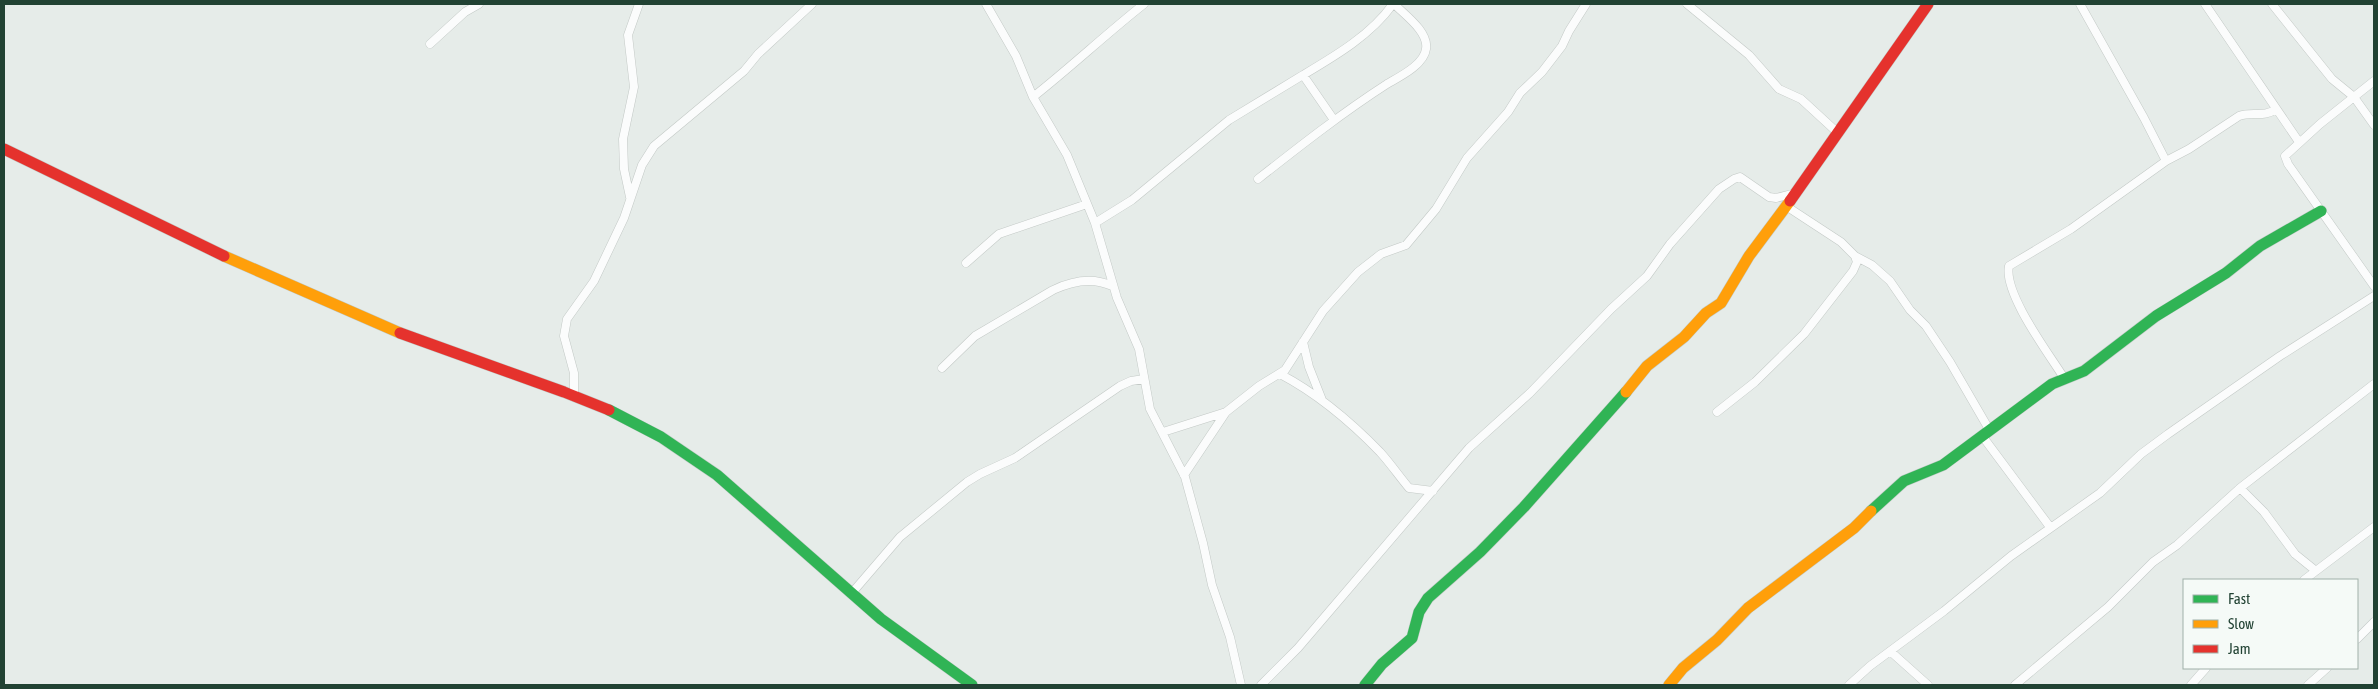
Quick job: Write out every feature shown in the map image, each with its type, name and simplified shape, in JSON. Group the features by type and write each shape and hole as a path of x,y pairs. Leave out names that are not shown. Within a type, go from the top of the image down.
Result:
{"street":[{"path":"430,44 465,12 479,4"},
{"path":"630,198 624,169 623,139 634,87 628,35 639,4"},
{"path":"574,397 574,373 564,336 567,319 594,281 624,218 642,165 654,146 744,71 758,54 812,4"},
{"path":"986,4 1016,56 1033,97 1067,155 1095,223 1112,286 1139,350 1150,409 1184,475 1204,543 1212,584 1230,637 1241,685"},
{"path":"1033,97 1094,48 1104,37 1144,4"},
{"path":"1095,223 1132,200 1229,120 1330,59 1364,34 1394,4 1425,38 1424,54 1419,61 1334,120 1258,179"},
{"path":"1184,475 1226,412 1259,386 1280,374 1290,363 1323,311 1358,272 1381,254 1406,245 1436,209 1467,158 1508,112 1520,93 1542,72 1562,46 1568,30 1586,4"},
{"path":"1687,4 1749,55 1779,89 1802,100 1838,133"},
{"path":"1365,685 1382,664 1412,638 1420,612 1428,598 1480,552 1524,507 1587,434 1616,405 1647,366 1684,337 1706,312 1721,303 1749,256 1928,4"},
{"path":"2080,4 2166,161"},
{"path":"2205,4 2299,142"},
{"path":"2272,4 2332,79 2354,97 2374,126"},
{"path":"1302,75 1334,120"},
{"path":"2374,81 2286,154 2286,160 2374,286"},
{"path":"2064,378 2021,311 2008,273 2009,266 2071,229 2166,161 2189,149 2238,116 2245,113 2262,115 2276,109"},
{"path":"4,149 219,254 312,295 396,331 521,374 662,438 727,483 851,594 912,644 972,685"},
{"path":"1261,685 1298,648 1469,448 1530,393 1647,276 1670,244 1727,183 1740,177 1745,178 1769,197 1776,198 1796,192"},
{"path":"966,263 999,234 1087,204"},
{"path":"1786,206 1841,242 1855,256 1890,281 1910,310 1935,338 1986,434 2050,528"},
{"path":"1669,685 1683,668 1717,640 1748,608 1854,528 1890,492 1904,481 1934,470 1986,434 2024,404 2064,378 2084,371 2156,316 2226,273 2260,246 2321,211"},
{"path":"1855,256 1856,267"},
{"path":"1717,412 1755,382 1787,351 1826,308 1856,267 1868,264"},
{"path":"1098,280 1108,270"},
{"path":"942,368 975,336 1009,314 1066,284 1098,280 1112,286"},
{"path":"1849,685 1890,651 2050,528 2100,493 2140,454 2280,356 2374,296"},
{"path":"1303,342 1309,367 1323,400"},
{"path":"1280,374 1323,400 1364,436 1409,488 1433,491"},
{"path":"851,594 900,537 967,482 1015,458 1120,386 1131,381 1144,379"},
{"path":"2015,685 2108,607 2153,562 2177,545 2240,488 2374,384"},
{"path":"1163,432 1226,412"},
{"path":"2240,488 2264,512 2295,554 2316,571"},
{"path":"2305,579 2374,527"},
{"path":"2358,638 2374,622"},
{"path":"1890,651 1928,685"},
{"path":"2191,685 2205,669"},
{"path":"2308,685 2325,669"}],"traffic: fast":[{"path":"1871,511 1904,481 1943,465 2052,384 2084,371 2156,316 2226,273 2260,246 2321,211"},
{"path":"1365,685 1382,664 1412,638 1419,612 1428,598 1480,552 1524,507 1626,392"},
{"path":"609,410 661,437 717,475 881,619 972,685"}],"traffic: slow":[{"path":"1626,392 1647,366 1684,337 1706,313 1721,303 1749,256 1790,201"},
{"path":"224,256 400,333"},
{"path":"1669,685 1683,668 1717,640 1748,608 1854,528 1871,511"}],"traffic: jam":[{"path":"1790,201 1928,4"},
{"path":"4,149 224,256"},
{"path":"400,333 609,410"}]}
